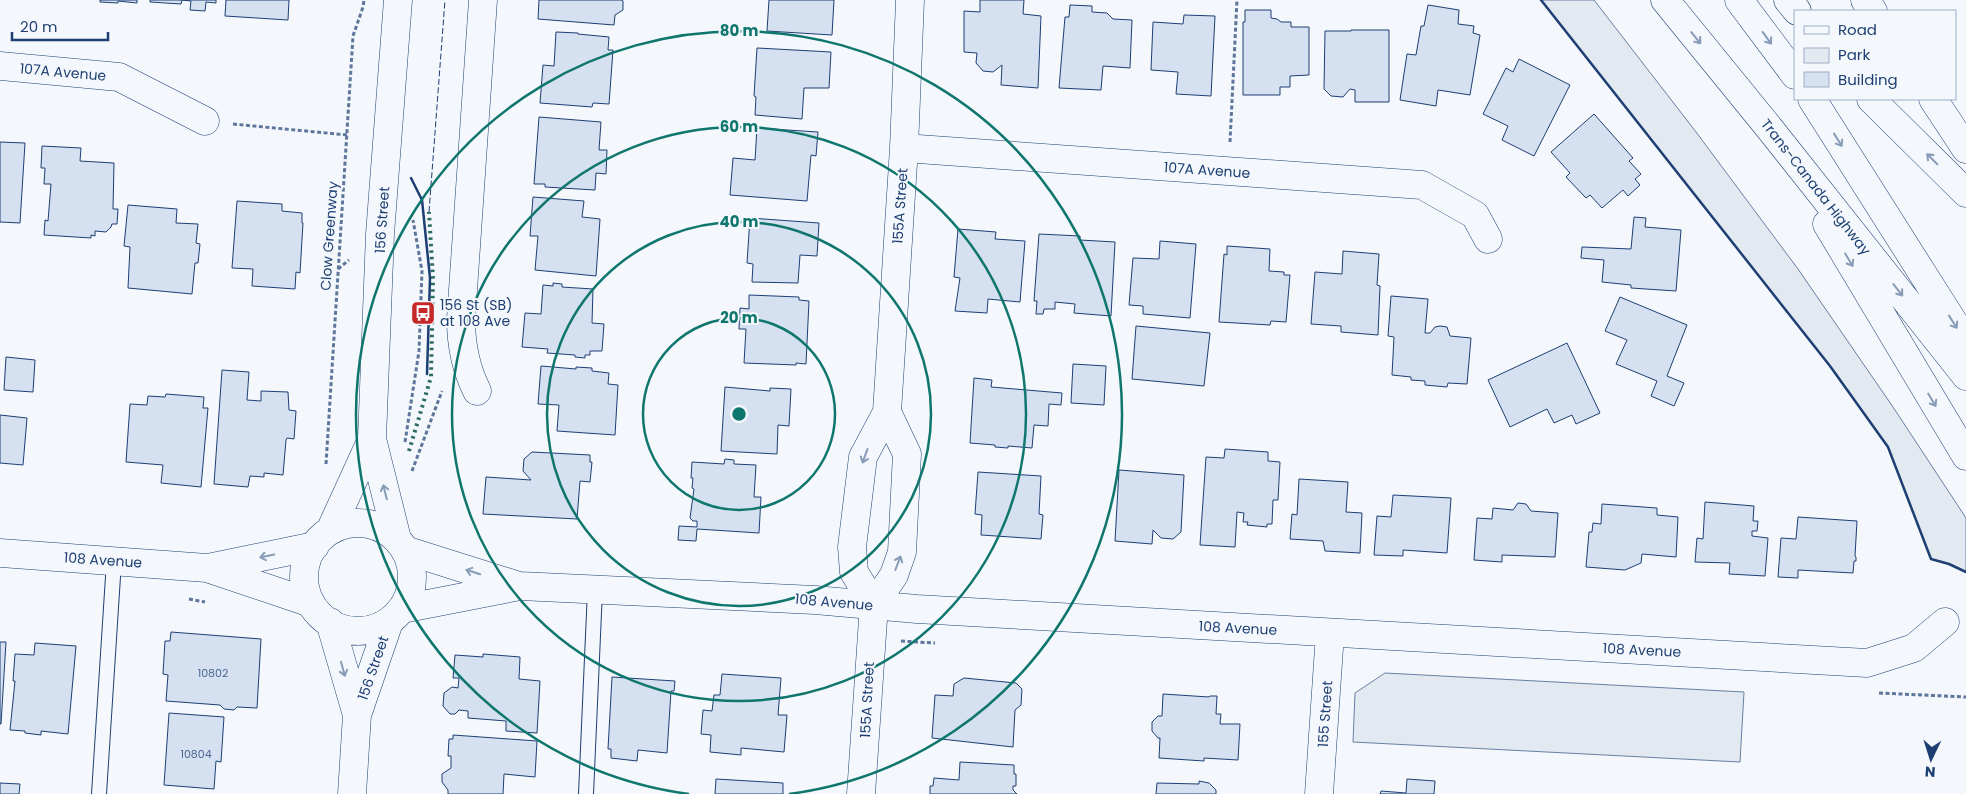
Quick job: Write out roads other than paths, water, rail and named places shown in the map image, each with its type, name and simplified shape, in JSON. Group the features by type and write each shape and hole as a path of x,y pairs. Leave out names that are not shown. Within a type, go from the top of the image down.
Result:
{"main road":[{"name":"156 Street","path":"398,0 380,234 372,439 401,545"},
{"path":"477,391 464,357 461,319 483,0"},
{"name":"155A Street","path":"874,605 854,572 852,547 863,457 887,412 904,148 910,0"},
{"name":"Trans-Canada Highway","path":"1665,0 1770,128 1966,376"},
{"path":"1739,0 1794,74"},
{"path":"1788,0 1796,10"},
{"name":"107A Avenue","path":"0,66 119,77 205,121"},
{"path":"1813,100 1966,342"},
{"path":"1872,100 1966,193"},
{"path":"1934,100 1966,148"},
{"path":"1770,128 1966,456"},
{"name":"107A Avenue","path":"904,148 1422,185 1474,215 1488,239"},
{"name":"155A Street","path":"861,794 874,605 894,575 902,552 907,454 887,412"},
{"name":"156 Street","path":"323,538 372,439"},
{"path":"348,524 372,524 388,531 401,545 410,558 413,575 410,593 395,615 372,629 354,631 337,626 322,617 311,603 305,587 304,569 310,552 337,527 348,524"},
{"name":"108 Avenue","path":"206,568 323,538"},
{"name":"108 Avenue","path":"401,545 520,586 716,595 926,610 1867,663 1914,648 1944,622"},
{"name":"108 Avenue","path":"0,552 206,568 311,603"},
{"name":"108 Avenue","path":"395,615 520,586"},
{"name":"156 Street","path":"352,794 357,715 395,615"},
{"name":"156 Street","path":"330,622 357,715"},
{"name":"155 Street","path":"1319,794 1330,633"}],"lane":[{"path":"98,794 114,561"},
{"path":"586,794 595,590"}],"place":[{"name":"156 St (SB) at 108 Ave","path":"423,313"}]}
